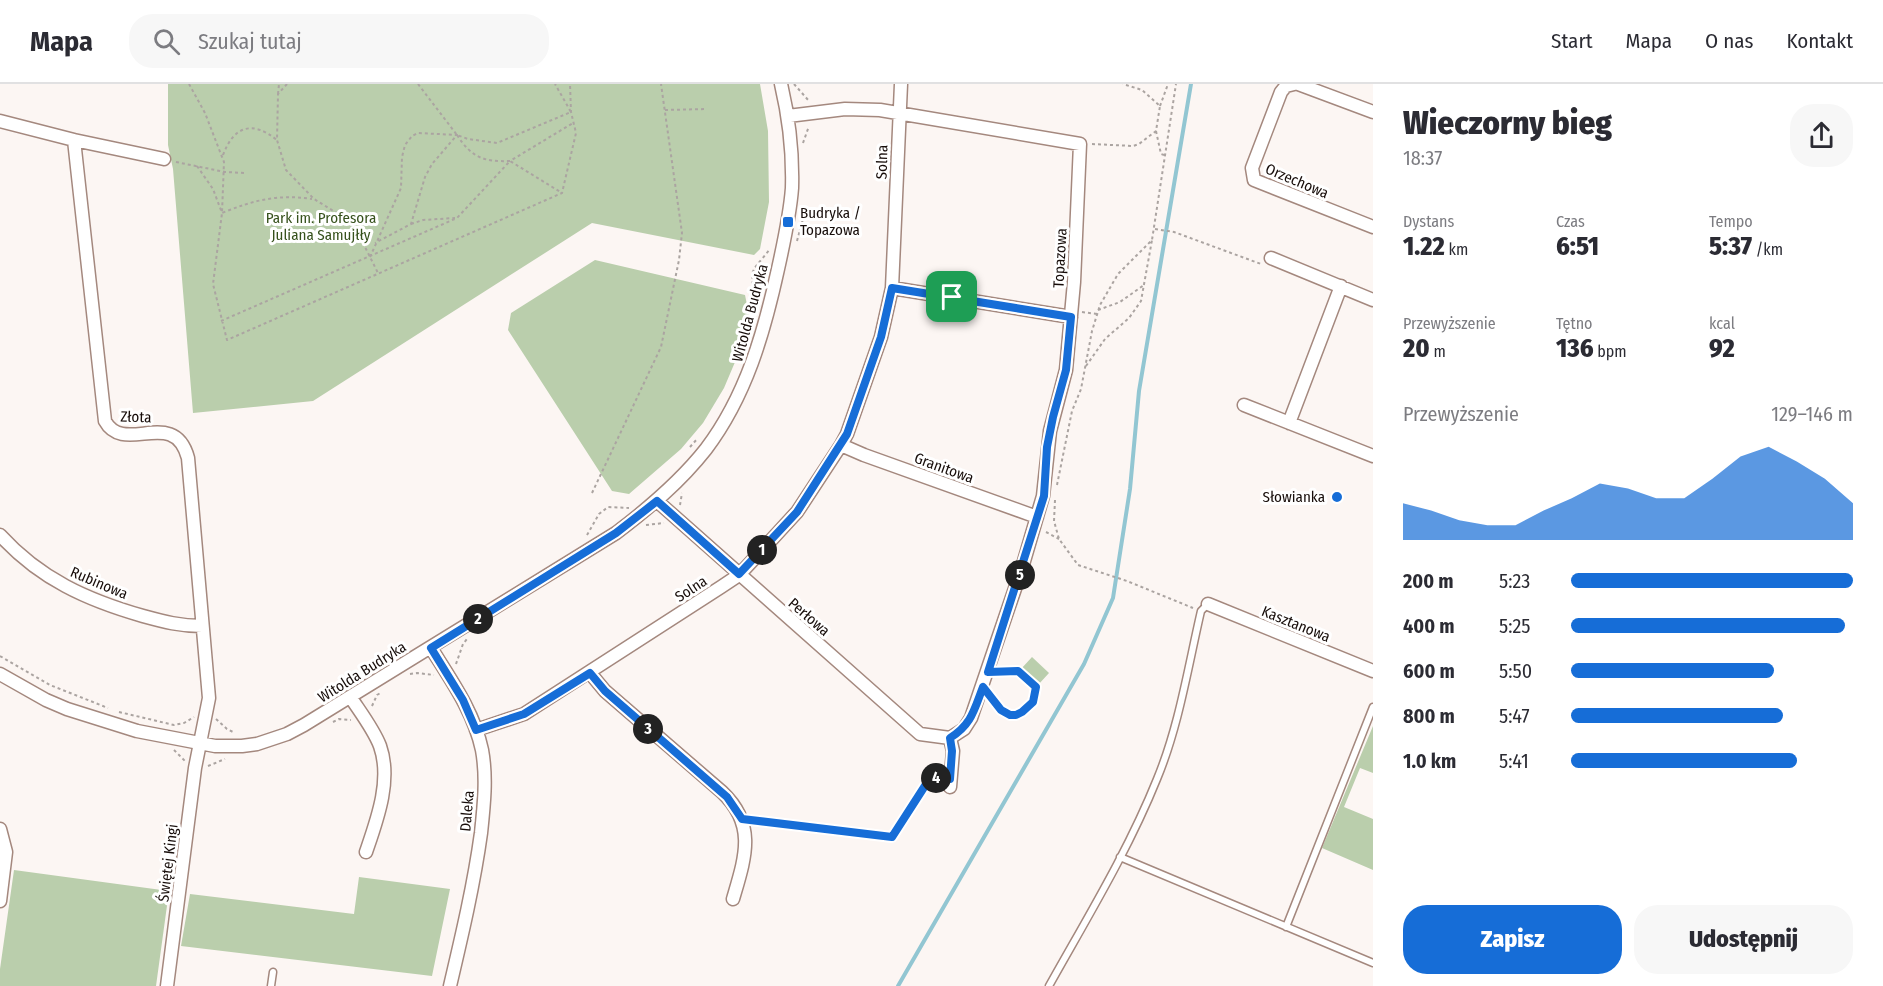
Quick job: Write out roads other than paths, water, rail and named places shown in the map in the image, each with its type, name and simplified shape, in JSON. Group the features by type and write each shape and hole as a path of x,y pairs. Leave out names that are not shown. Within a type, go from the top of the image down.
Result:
{"street":[{"name":"Witolda Budryka","path":"0,674 46,700 86,717 137,731 225,747 242,746 277,738 296,730 351,698 616,533 657,501 692,465 716,434 740,392 758,350 788,222 792,189 788,116 782,84"},
{"name":"Solna","path":"476,730 524,714 739,574 797,512 847,434 881,337 892,288 901,84"},
{"path":"1296,84 1373,112"},
{"name":"Orzechowa","path":"1296,84 1286,86 1281,92 1252,168 1254,180 1373,227"},
{"path":"788,116 854,109 898,115"},
{"name":"Topazowa","path":"898,115 1080,144 1066,370 1050,432 1044,496 971,718 964,729 950,738"},
{"path":"0,121 74,140 164,159"},
{"name":"Złota","path":"74,140 105,421 117,434 169,433 179,439 186,450 209,698 201,743"},
{"path":"1271,258 1373,300"},
{"path":"1289,423 1341,286"},
{"path":"892,288 1071,317"},
{"path":"1244,405 1373,456"},
{"name":"Granitowa","path":"841,445 1036,522"},
{"name":"Perłowa","path":"657,501 920,734 950,738"},
{"name":"Rubinowa","path":"0,535 34,567 72,591 112,607 183,627 202,626"},
{"name":"Kasztanowa","path":"1204,608 1373,672"},
{"name":"Daleka","path":"431,648 463,700 476,730 484,765 484,808 472,888 450,986"},
{"path":"590,673 605,691 727,797 742,819 745,832 745,852 733,899"},
{"path":"351,698 380,745 384,762 378,815 366,852"},
{"path":"950,738 952,751 950,783"},
{"name":"Świętej Kingi","path":"167,986 195,768 201,743"},
{"path":"0,830 6,852 0,901"}],"lane":[{"path":"1049,986 1120,857 1157,780 1170,744 1204,608"},
{"path":"1286,927 1373,707"},
{"path":"1120,857 1373,963"},
{"path":"271,986 273,972"}],"waterway":[{"path":"898,986 1084,664 1113,598 1130,489 1139,391 1191,84"}],"place":[{"name":"Budryka / Topazowa","path":"788,222"},
{"name":"Słowianka","path":"1337,497"}],"park label":[{"name":"Park im. Profesora Juliana Samujłły","path":"321,226"}]}
